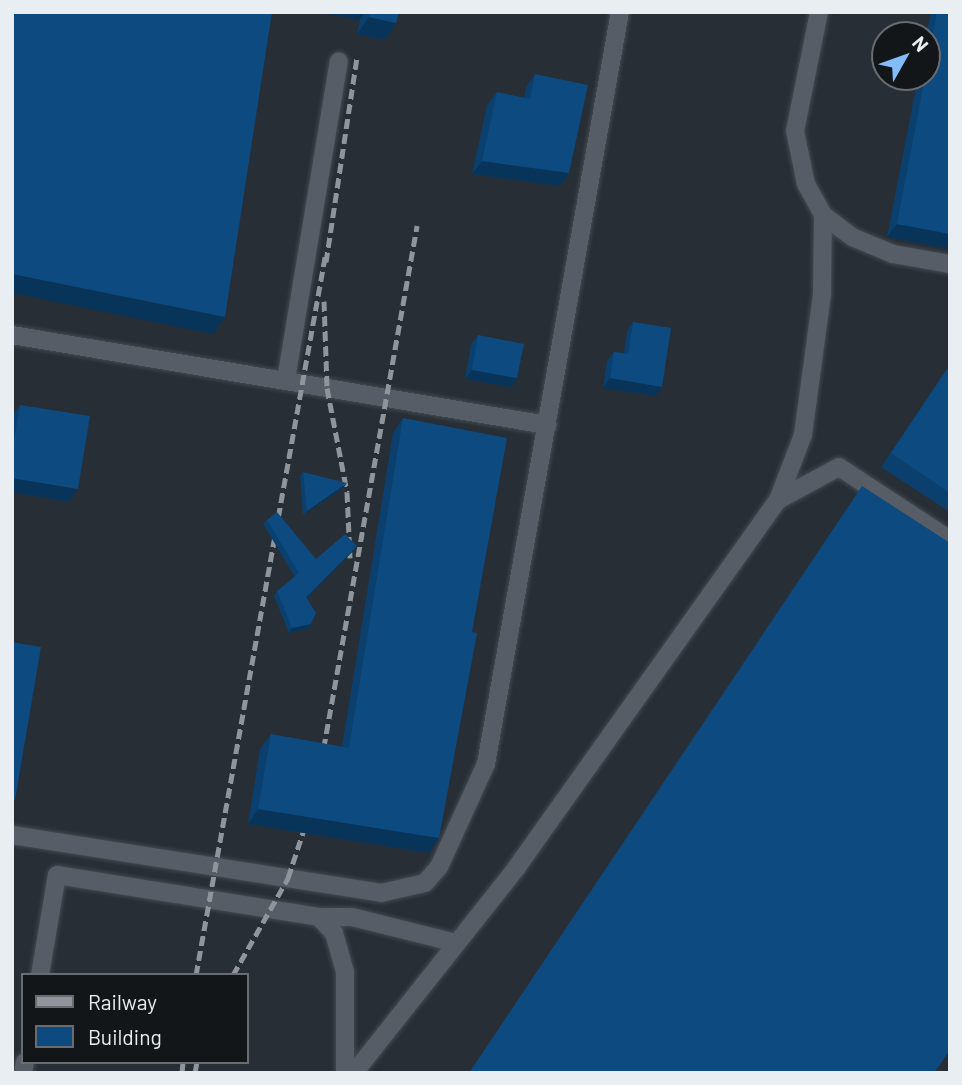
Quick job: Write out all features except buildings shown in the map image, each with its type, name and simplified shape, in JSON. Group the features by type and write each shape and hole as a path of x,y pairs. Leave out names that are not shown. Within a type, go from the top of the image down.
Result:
{"lane":[{"path":"12,835 381,893 425,883 453,841 486,764 620,12"},
{"path":"819,12 795,131 806,184 823,215 852,237 883,250 950,264"},
{"path":"286,380 339,61"},
{"path":"354,1073 456,943 778,500 803,435 822,295 823,215"},
{"path":"12,335 547,425"},
{"path":"778,500 839,467 950,540"},
{"path":"40,973 57,875 319,917 352,917 456,943"},
{"path":"319,917 334,933 345,972 345,1073"}],"railway":[{"path":"326,262 357,58"},
{"path":"321,763 417,226"},
{"path":"196,973 326,252"},
{"path":"324,301 327,388 347,492 350,558"},
{"path":"234,973 288,878 309,814"},
{"path":"182,1073 183,1064"},
{"path":"195,1073 197,1064"}]}
